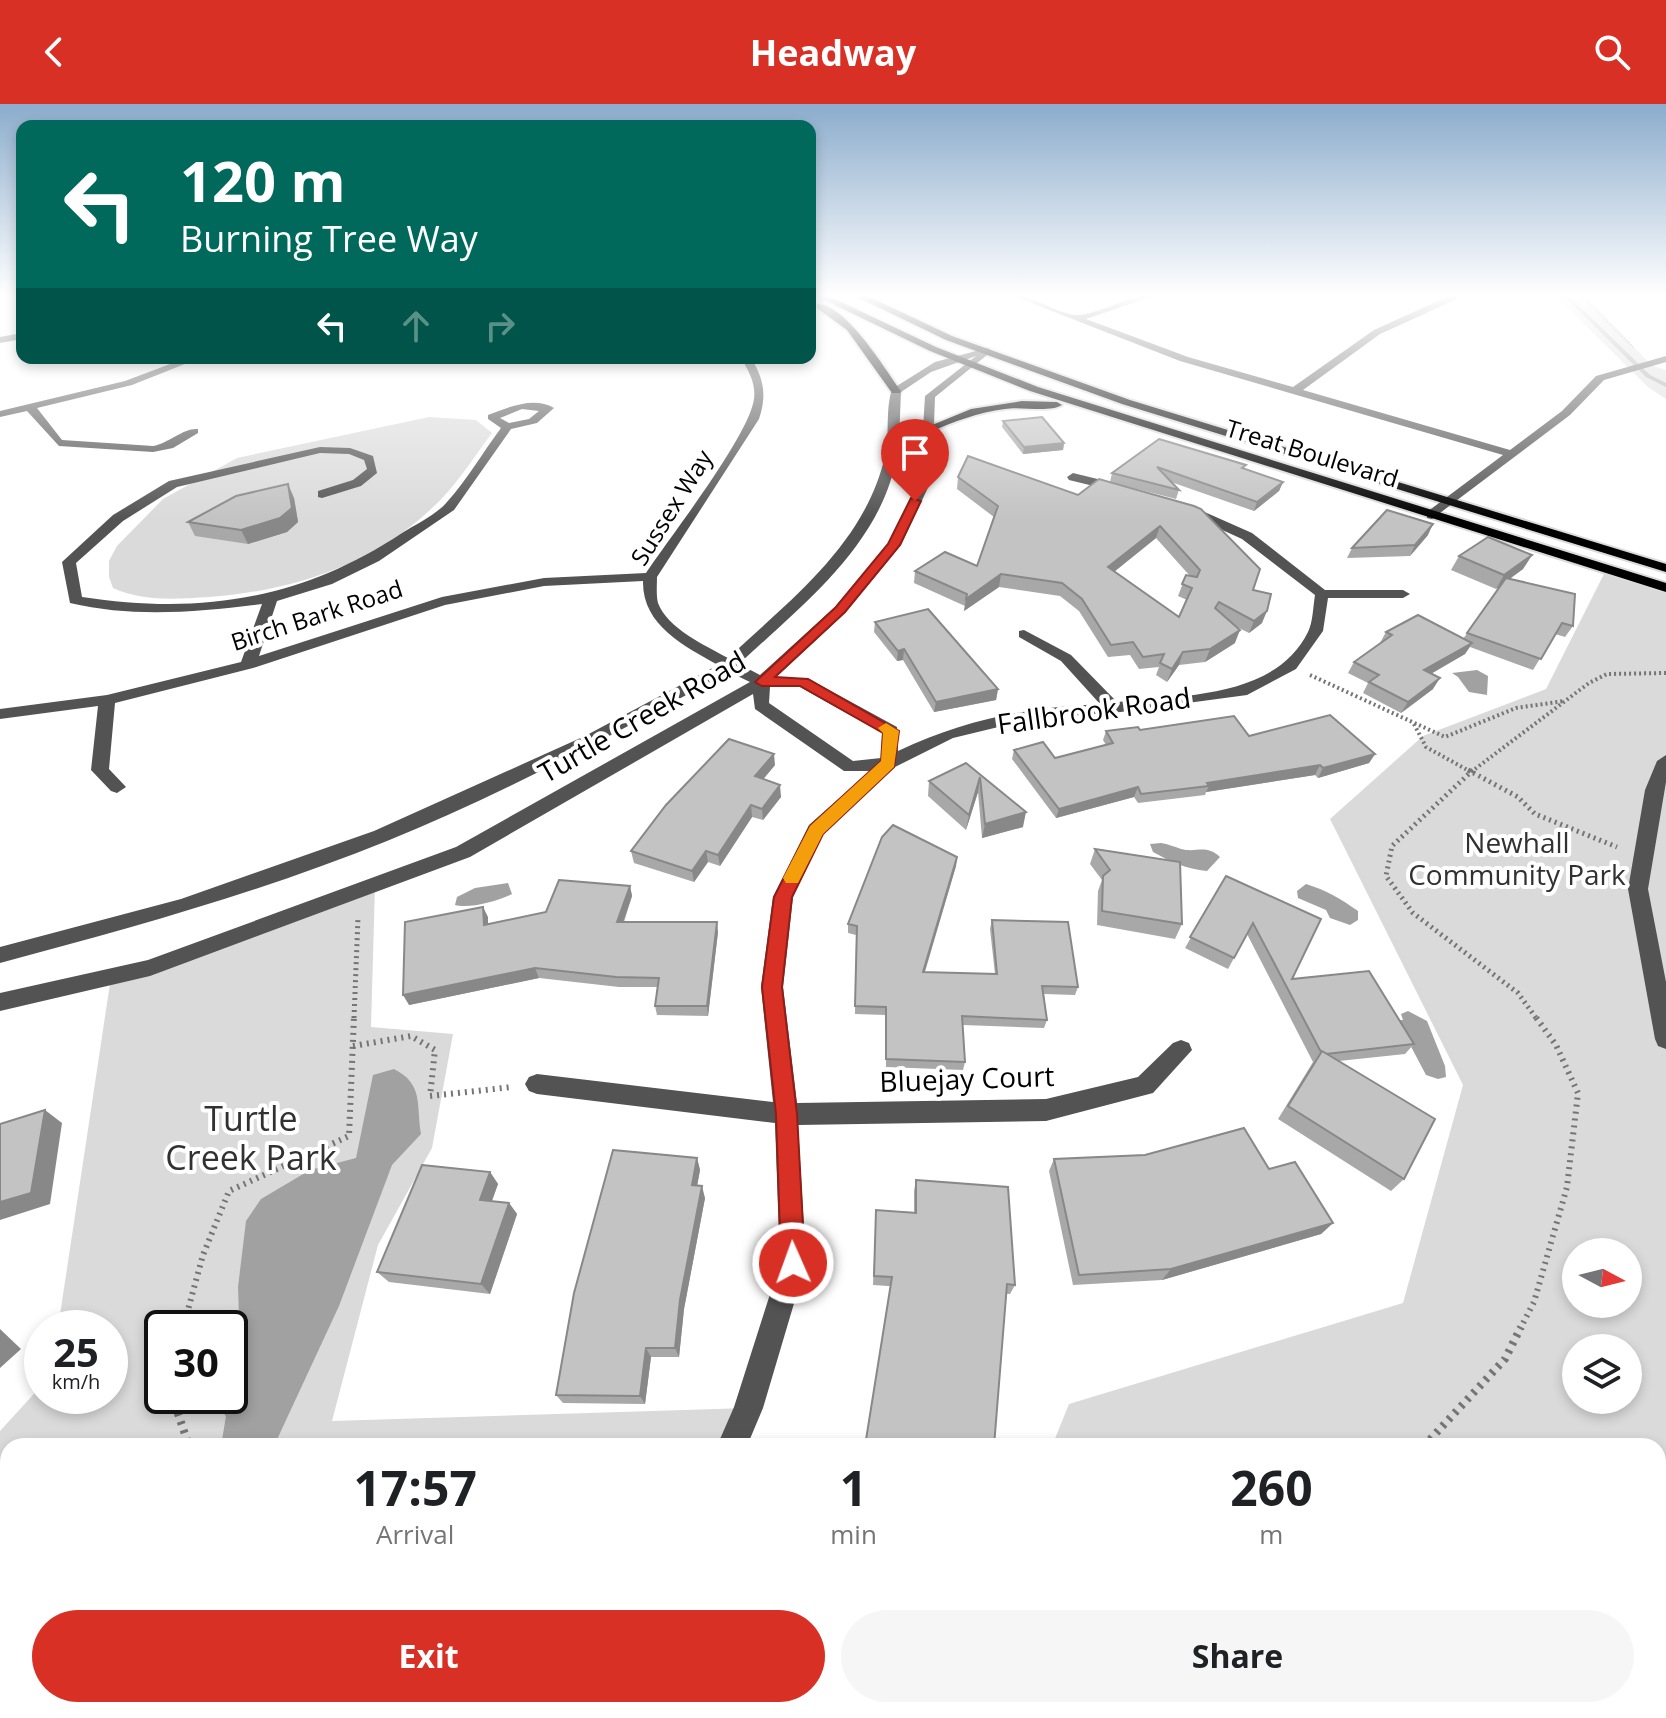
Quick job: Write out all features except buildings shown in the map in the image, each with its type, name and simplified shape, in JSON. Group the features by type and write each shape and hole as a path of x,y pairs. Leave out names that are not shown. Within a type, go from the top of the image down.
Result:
{"main road":[{"path":"880,369 896,391"},
{"name":"Treat Boulevard","path":"985,369 1105,412 1666,588"},
{"name":"Treat Boulevard","path":"1037,369 1126,402 1666,568"},
{"path":"926,430 986,406 1030,402 1105,412"}],"street":[{"path":"0,414 128,383 165,369"},
{"name":"Sussex Way","path":"754,369 759,377 759,407 749,429 650,577 651,604 664,620 728,666 762,682"},
{"path":"896,391 923,369"},
{"name":"Turtle Creek Road","path":"0,1002 150,968 463,852 762,682 840,610 894,545 926,479 930,396 944,382 966,369"},
{"path":"1218,369 1511,454"},
{"path":"1294,392 1325,369"},
{"path":"1432,515 1566,413 1600,378 1629,369"},
{"name":"Turtle Creek Road","path":"0,955 184,906 381,836 591,740 728,666 823,577 848,548 878,497 891,455 896,391"},
{"path":"31,408 59,443 153,449 169,446 194,431"},
{"path":"322,494 357,483 373,470 369,458 350,451 320,450 173,484 118,518 69,562 75,600 133,609 197,608 271,598 327,581 414,534 450,507 507,427"},
{"path":"1073,477 1127,490"},
{"path":"1169,503 1247,536 1322,594 1403,594"},
{"name":"Birch Bark Road","path":"0,714 107,700 248,665 442,601 544,582 650,577"},
{"name":"Fallbrook Road","path":"735,1438 748,1408 793,1263 786,1114 772,987 783,897 816,830 889,763 948,734 1035,713 1113,708 1241,692 1291,666 1316,631 1322,594"},
{"path":"248,665 271,598"},
{"path":"1024,634 1066,658 1113,708"},
{"path":"762,682 803,682 891,731 889,763 850,767 761,705 762,682"},
{"path":"107,700 100,770 117,787"},
{"path":"1666,761 1654,790 1638,889 1666,1039"},
{"name":"Bluejay Court","path":"537,1084 786,1114 1046,1110 1145,1086 1181,1050"}],"path":[{"path":"1291,666 1445,737 1516,708 1565,701"},
{"path":"1431,1438 1505,1359 1534,1302 1567,1187 1578,1093 1556,1045 1518,993 1413,913 1386,876 1392,846 1471,771 1565,701 1607,674 1666,673"},
{"path":"1414,724 1426,747 1518,797 1535,814 1644,857"},
{"path":"188,1310 203,1255 229,1191 349,1136 359,926 354,893"},
{"path":"353,1046 411,1036 435,1050 430,1096 537,1084"},
{"path":"178,1414 186,1438"}],"green space":[{"path":"1630,369 1666,370 1666,399"},
{"path":"429,417 476,420 492,433 440,501 382,546 356,560 299,582 240,594 160,598 136,596 113,588 109,561 117,546 163,499 237,458"},
{"name":"Newhall Community Park","path":"1606,570 1666,588 1666,1438 1055,1438 1069,1404 1403,1303 1463,1085 1330,819 1423,736 1546,689"},
{"name":"Turtle Creek Park","path":"375,885 371,1027 453,1034 432,1148 378,1245 332,1421 748,1408 735,1438 0,1438 0,1431 24,1405 24,1414 128,1414 128,1310 61,1310 111,977"}],"shaded area":[{"path":"1477,670 1488,676 1487,695 1469,692 1452,673"},
{"path":"1161,843 1187,850 1210,851 1220,857 1207,871 1192,869 1153,852 1150,844"},
{"path":"508,883 512,894 506,897 475,905 455,905 457,897 475,888"},
{"path":"1306,884 1327,892 1358,911 1358,920 1350,925 1330,918 1326,910 1298,898 1297,891"},
{"path":"1408,1011 1427,1021 1445,1066 1446,1077 1438,1079 1426,1075 1397,1020 1403,1020 1401,1014"},
{"path":"394,1069 410,1081 417,1096 421,1134 392,1165 339,1306 278,1438 222,1438 224,1414 248,1414 248,1310 239,1310 238,1287 246,1221 261,1199 310,1170 356,1158 373,1075"}],"waterway":[{"path":"1641,369 1666,385"}],"slow traffic":[{"path":"792,878 816,830 889,763 891,731 886,728"}],"route":[{"path":"793,1263 786,1114 772,987 783,897 816,830 889,763 891,731 803,682 762,682 840,610 894,545 915,501"}]}
